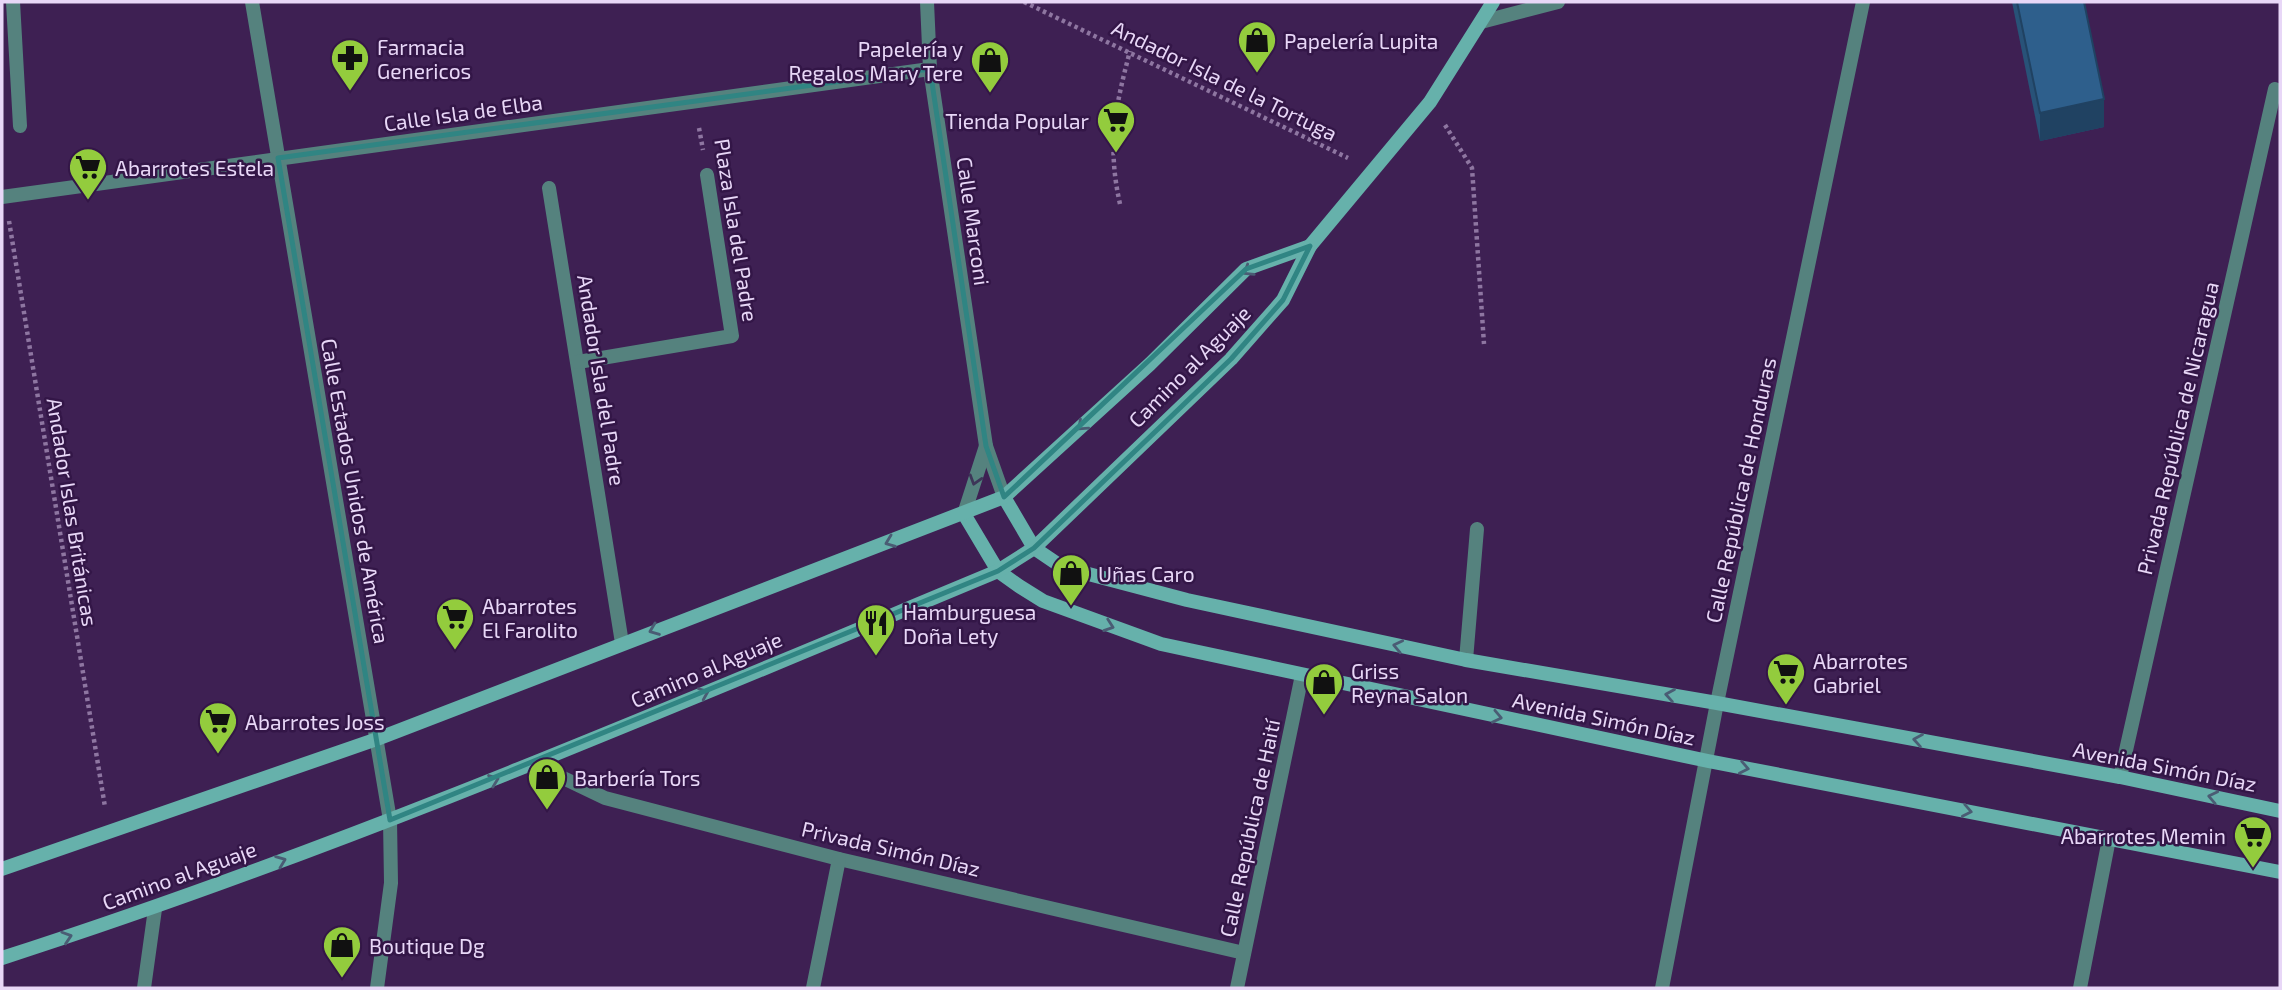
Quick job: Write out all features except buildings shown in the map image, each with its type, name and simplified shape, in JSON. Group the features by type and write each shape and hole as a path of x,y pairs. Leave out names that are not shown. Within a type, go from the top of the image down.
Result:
{"main road":[{"name":"Camino al Aguaje","path":"2,958 155,909 534,764 998,571 1034,548 1230,359 1283,300 1310,246 1430,102 1493,2"},
{"name":"Camino al Aguaje","path":"2,869 377,739 1004,497 1150,364 1246,269 1310,246"},
{"name":"Avenida Simón Díaz","path":"1004,497 1034,548 1062,567 1110,580 1466,660 2120,777 2280,811"},
{"name":"Avenida Simón Díaz","path":"964,514 998,571 1043,601 1149,640 1302,676 1708,761 2280,872"}],"street":[{"path":"13,2 20,126"},
{"name":"Calle Estados Unidos de América","path":"252,2 390,820 391,883 377,988"},
{"name":"Calle Marconi","path":"927,2 930,69 986,446 1004,497"},
{"path":"1481,22 1558,2"},
{"name":"Calle República de Honduras","path":"1662,988 1708,761 1717,703 1863,2"},
{"name":"Calle Isla de Elba","path":"4,196 930,69"},
{"name":"Privada República de Nicaragua","path":"2120,777 2275,89"},
{"name":"Plaza Isla del Padre","path":"578,362 732,336 707,176"},
{"name":"Andador Isla del Padre","path":"549,188 622,643"},
{"name":"Calle Marconi","path":"964,514 986,446"},
{"path":"1466,660 1477,528"},
{"name":"Calle República de Haití","path":"1237,988 1302,676"},
{"name":"Privada Simón Díaz","path":"534,764 605,797 839,859 1244,953"},
{"path":"2080,988 2109,839"},
{"path":"813,988 839,859"},
{"path":"144,988 155,909"}],"path":[{"name":"Andador Isla de la Tortuga","path":"1024,2 1374,170"},
{"path":"1120,204 1112,168 1112,134 1116,102 1130,51"},
{"name":"Plaza Isla del Padre","path":"695,102 707,176"},
{"path":"1430,102 1472,167 1484,344"},
{"name":"Andador Islas Británicas","path":"4,196 110,833"}],"highlighted area":[{"path":"930,69 986,446 1004,497 1246,269 1310,246 1283,300 1231,359 1034,548 998,571 390,820 278,158"}],"place":[{"name":"Papelería Lupita","path":"1257,74"},
{"name":"Farmacia Genericos","path":"350,92"},
{"name":"Papelería y Regalos Mary Tere","path":"990,94"},
{"name":"Tienda Popular","path":"1116,154"},
{"name":"Abarrotes Estela","path":"88,201"},
{"name":"Uñas Caro","path":"1071,607"},
{"name":"Abarrotes El Farolito","path":"455,651"},
{"name":"Hamburguesa Doña Lety","path":"876,657"},
{"name":"Abarrotes Gabriel","path":"1786,706"},
{"name":"Griss Reyna Salon","path":"1324,716"},
{"name":"Abarrotes Joss","path":"218,755"},
{"name":"Barbería Tors","path":"547,811"},
{"name":"Abarrotes Memin","path":"2253,869"},
{"name":"Boutique Dg","path":"342,979"}]}
